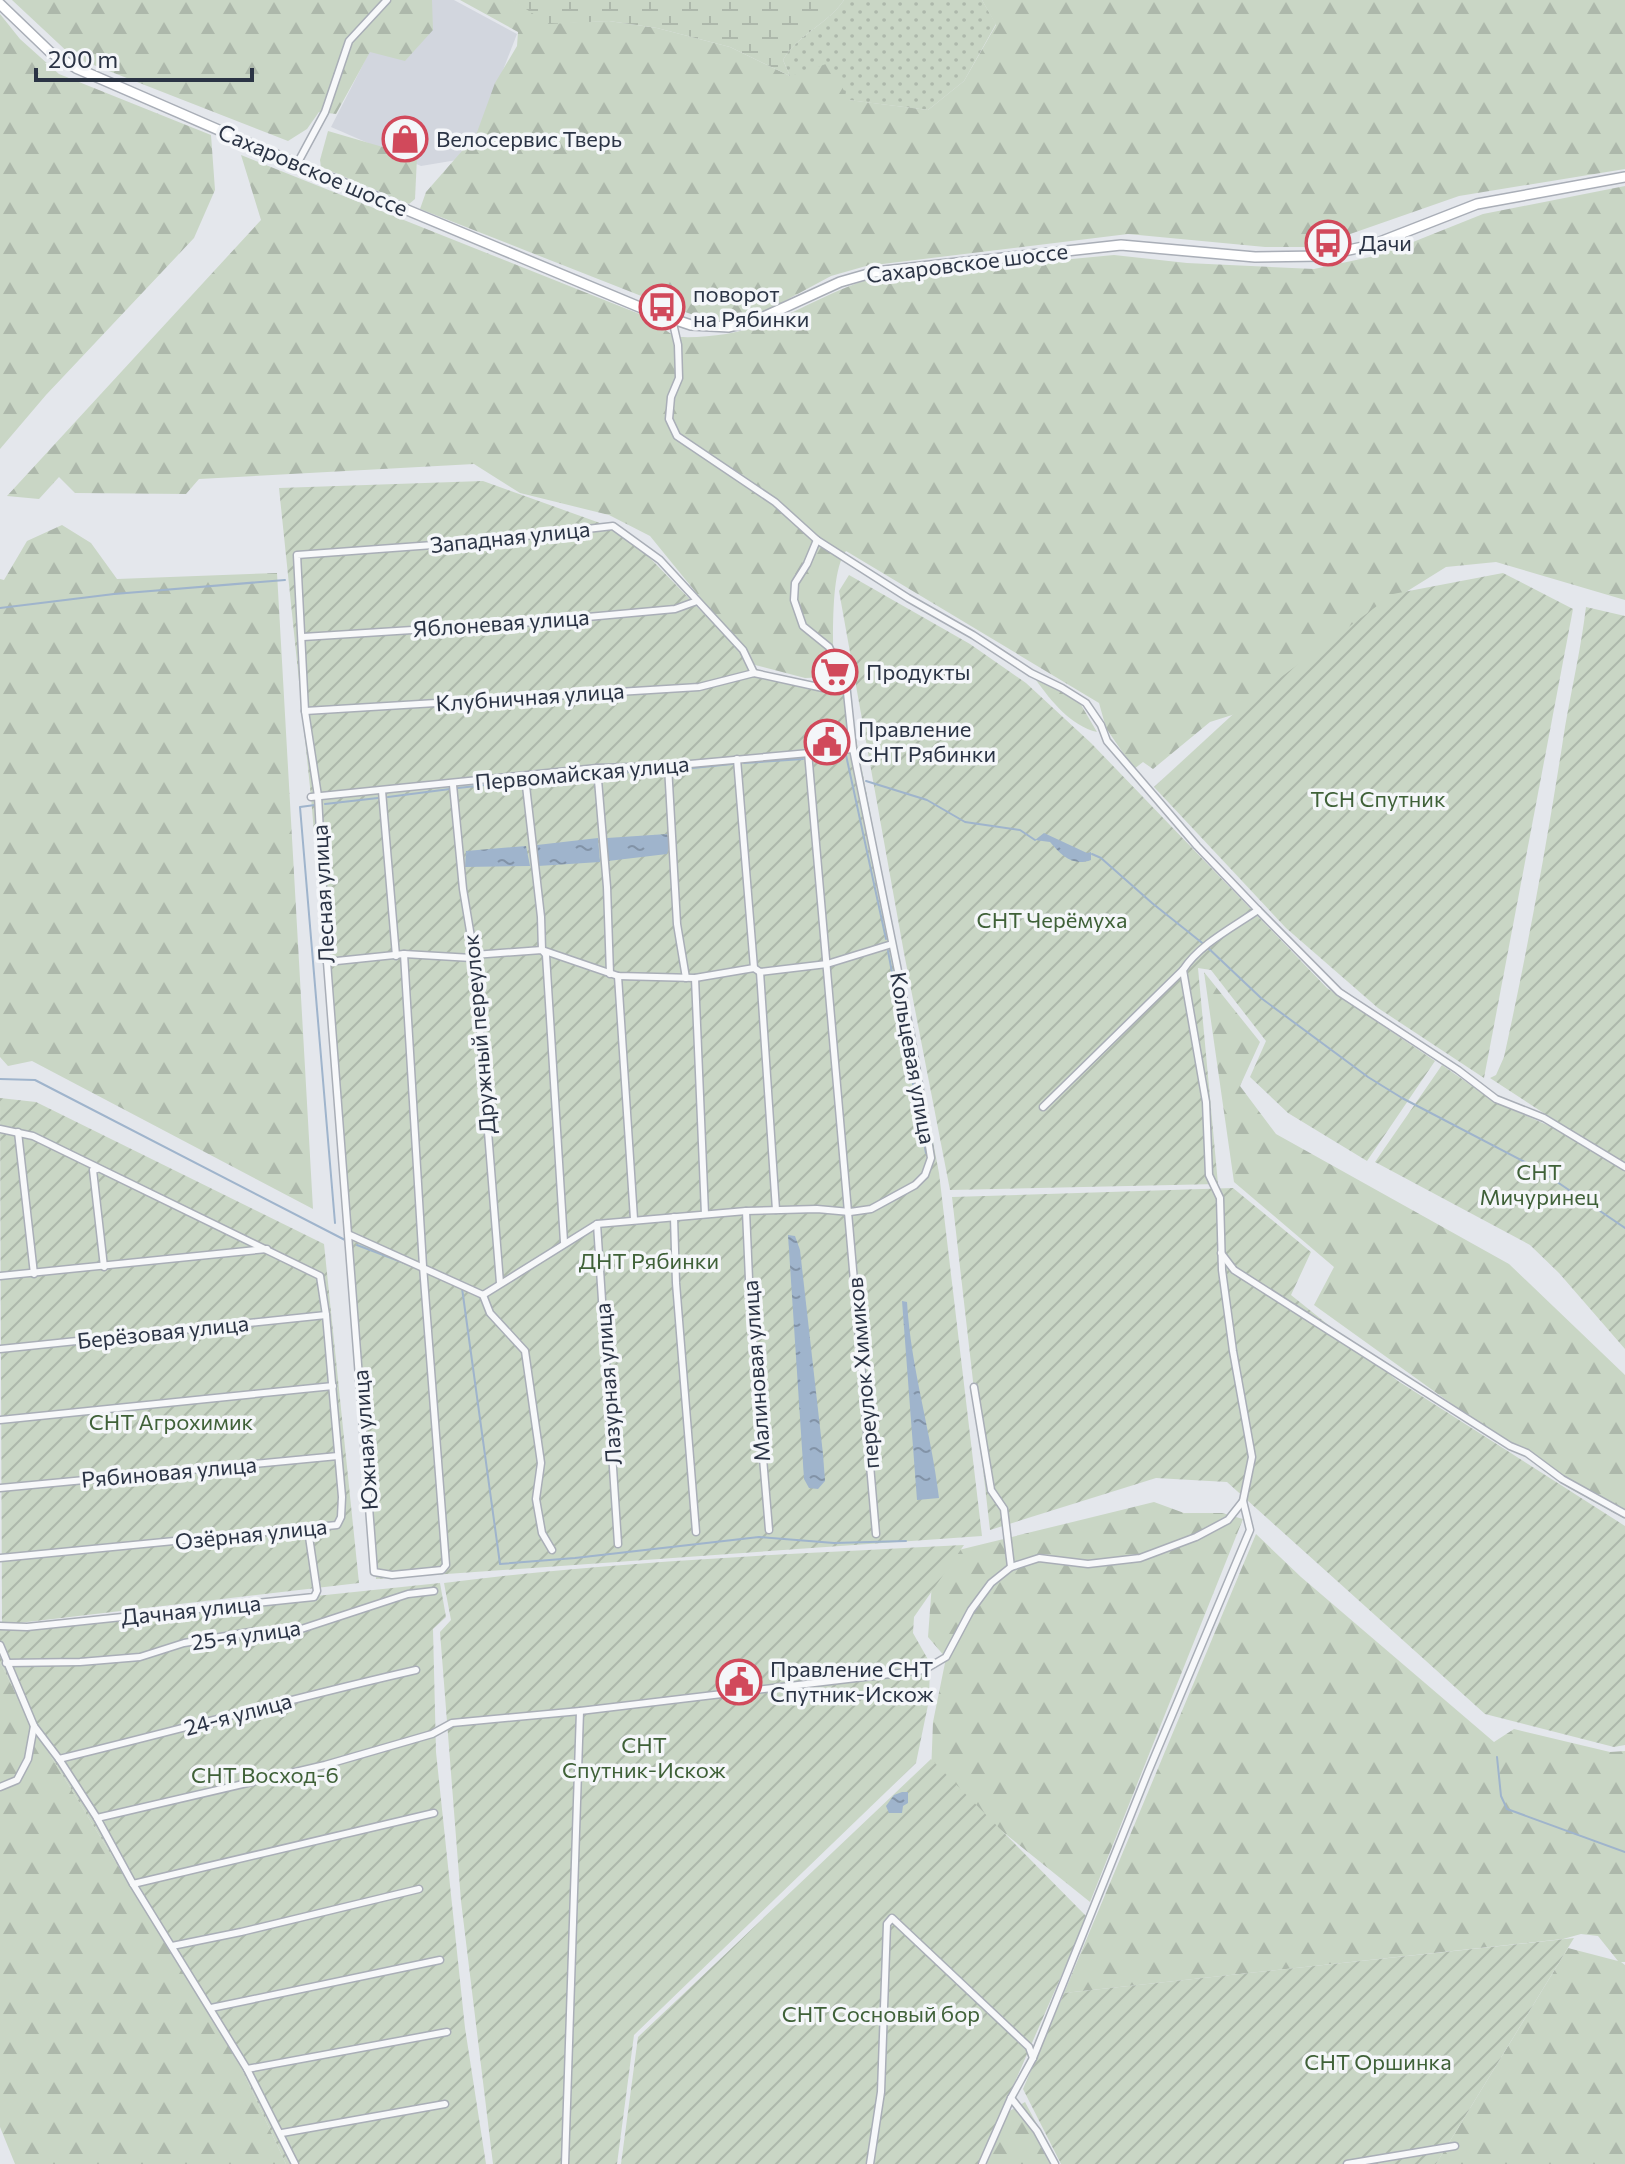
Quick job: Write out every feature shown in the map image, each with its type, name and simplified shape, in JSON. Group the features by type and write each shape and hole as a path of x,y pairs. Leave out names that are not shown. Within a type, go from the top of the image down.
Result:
{"main road":[{"name":"Сахаровское шоссе","path":"0,4 67,64 297,164 672,319 700,327 738,325 766,317 866,273 1029,254 1121,245 1255,257 1295,258 1334,254 1385,241 1477,204 1625,177"}],"street":[{"path":"297,164 325,112 349,41 387,0"},
{"path":"672,319 678,345 679,378 671,397 669,419 677,436 775,502 817,540 1031,673 1086,703 1101,725 1107,741 1197,846 1339,992 1458,1070 1496,1099 1544,1118 1625,1167"},
{"name":"Западная улица","path":"297,555 474,542 613,526 660,560 743,650 754,673"},
{"name":"Кольцевая улица","path":"483,1295 597,1224 746,1211 850,1212 883,1205 915,1185 929,1168 931,1158 914,1050 853,749 846,683 829,647 803,626 794,600 795,583 817,540"},
{"name":"Лесная улица","path":"297,555 305,711 315,797 350,1235"},
{"name":"Яблоневая улица","path":"303,637 522,623 675,609 697,601"},
{"path":"754,673 823,688 846,683"},
{"name":"Клубничная улица","path":"305,711 699,687 754,673"},
{"name":"Первомайская улица","path":"315,797 597,768 668,766 853,749"},
{"name":"переулок Химиков","path":"808,752 876,1534"},
{"path":"737,759 776,1210"},
{"path":"668,766 677,924 686,978"},
{"path":"597,768 634,1219"},
{"path":"525,777 542,950 546,955 564,1242"},
{"name":"Дружный переулок","path":"453,785 463,889 474,955 500,1283"},
{"path":"382,791 400,955 423,1266"},
{"path":"1043,1107 1191,959 1258,910"},
{"path":"327,962 400,955 472,958 474,955 542,950 614,975 695,978 827,964 892,944"},
{"path":"982,2164 1011,2098 1033,2058 1250,1530 1243,1501 1252,1457 1233,1351 1221,1253 1220,1198 1209,1175 1206,1102 1183,970"},
{"path":"695,978 705,1214"},
{"path":"0,1129 33,1136 267,1249"},
{"path":"18,1132 34,1274"},
{"path":"97,1169 93,1170 104,1267"},
{"name":"Малиновая улица","path":"746,1211 750,1302 769,1530"},
{"path":"674,1217 676,1283 696,1532"},
{"name":"Лазурная улица","path":"597,1224 618,1544"},
{"path":"350,1235 483,1295 490,1313 525,1351 541,1463 536,1499 542,1533 552,1550"},
{"name":"Южная улица","path":"350,1235 374,1572 392,1575 442,1570 446,1565 423,1266"},
{"path":"0,1276 267,1249"},
{"name":"Озёрная улица","path":"0,1558 337,1525 341,1517 342,1497 320,1276 267,1249"},
{"path":"1221,1253 1234,1270 1285,1303 1510,1446 1527,1453 1562,1479 1625,1514"},
{"name":"Берёзовая улица","path":"0,1349 326,1315"},
{"path":"0,1420 333,1386"},
{"path":"974,1387 991,1490 1004,1509 1011,1567"},
{"name":"Рябиновая улица","path":"0,1488 338,1456"},
{"path":"97,1818 325,1765 432,1734 452,1723 924,1670 946,1657 971,1610 991,1583 1011,1567 1039,1558 1088,1564 1140,1558 1196,1537 1228,1520 1243,1501"},
{"name":"Дачная улица","path":"0,1626 27,1627 314,1597 317,1591 308,1530"},
{"name":"25-я улица","path":"6,1663 140,1657 184,1643 239,1634 289,1633 408,1594 434,1591"},
{"path":"0,1645 34,1726 97,1818 133,1884 211,2008 282,2133 295,2164"},
{"name":"24-я улица","path":"59,1759 416,1670"},
{"path":"565,2164 580,1711"},
{"path":"0,1787 17,1780 28,1759 34,1726"},
{"path":"133,1884 434,1813"},
{"path":"172,1946 419,1889"},
{"path":"870,2164 881,2092 887,1924 892,1918 1029,2047 1033,2058"},
{"path":"211,2008 440,1960"},
{"path":"247,2069 447,2032"},
{"path":"1011,2098 1037,2131 1055,2164"},
{"path":"282,2133 445,2104"},
{"path":"1347,2164 1455,2146"}],"shaded area":[{"path":"420,0 454,0 517,34 469,158 421,166 331,127 372,47"}],"green space":[{"path":"12,0 432,0 433,30 405,61 370,52 336,114 319,112 307,129 288,141 73,57"},
{"path":"460,0 513,0 549,23 609,21 657,28 730,47 790,76 829,63 849,100 928,110 964,81 996,25 982,0 1625,0 1625,169 1459,196 1313,247 1265,247 1128,234 866,266 831,276 766,311 713,322 420,209 426,192 476,135 495,83 517,46 518,32"},
{"path":"512,0 844,0 789,51 783,60 790,76 730,47 657,28 609,21 549,24"},
{"path":"844,0 982,0 996,24 964,81 928,110 848,100 790,76 783,60 796,43 830,16"},
{"path":"0,14 20,39 59,74 211,135 215,190 194,238 46,395 0,449"},
{"path":"328,131 417,157 415,199 409,204 321,167"},
{"path":"241,155 642,315 673,335 677,366 673,398 681,379 679,337 722,335 754,327 878,277 1114,255 1187,263 1314,269 1370,257 1483,214 1625,186 1625,600 1496,562 1446,567 1353,625 1251,709 1210,722 1153,769 1143,762 1134,769 1106,728 1099,703 846,551 835,593 833,677 805,678 755,665 650,536 609,515 520,493 474,464 199,479 186,494 75,493 59,477 39,499 7,496 261,220"},
{"name":"ДНТ Рябинки","path":"483,481 625,532 760,672 823,685 846,686 939,1173 982,1536 376,1579 311,797 279,488"},
{"path":"62,525 91,543 117,579 277,573 313,1209 32,1061 8,1066 0,1057 0,579 4,580 27,541"},
{"name":"ТСН Спутник","path":"1503,573 1573,609 1484,1078 1378,1008 1286,928 1154,787 1242,706 1393,594"},
{"name":"СНТ Черёмуха","path":"849,575 970,644 1026,683 1091,743 1327,988 1435,1061 1367,1161 1288,1113 1250,1077 1266,1041 1211,970 1198,968 1218,1184 950,1190 839,591"},
{"path":"1586,607 1625,616 1625,1166 1490,1078 1496,1075 1504,1057 1521,975"},
{"path":"1036,680 1077,698 1097,732 1070,718"},
{"path":"1204,972 1260,1042 1240,1086 1276,1134 1509,1264 1625,1375 1625,1519 1569,1488 1314,1305 1334,1267 1234,1182"},
{"name":"СНТ Мичуринец","path":"1442,1065 1495,1102 1563,1132 1625,1169 1625,1349 1559,1273 1530,1245 1375,1162"},
{"name":"СНТ Агрохимик","path":"0,1098 36,1102 324,1244 359,1583 2,1625"},
{"path":"1233,1188 1311,1252 1291,1295 1398,1381 1625,1526 1625,1745 1614,1747 1485,1714 1227,1482 1156,1478 990,1530 952,1197"},
{"path":"1154,1502 1184,1513 1222,1513 1243,1519 1090,1902 931,1774 933,1722 946,1658 928,1637 934,1556"},
{"path":"1256,1534 1301,1577 1494,1742 1514,1729 1610,1752 1625,1751 1625,1962 1621,1962 1625,1965 1625,2164 1436,2164 1568,1948 1618,1961 1598,1936 1581,1934 1563,1939 1064,1993"},
{"name":"СНТ Спутник-Искож","path":"964,1545 914,1617 913,1633 930,1663 929,1700 916,1763 634,2035 617,2164 493,2164 461,1901 440,1632 451,1620 444,1583 639,1564"},
{"name":"СНТ Восход-6","path":"440,1583 446,1617 433,1629 436,1752 465,2028 486,2164 286,2164 240,2065 30,1722 0,1662 0,1629"},
{"path":"0,1662 30,1722 240,2065 286,2164 15,2164 0,2127"},
{"name":"СНТ Сосновый бор","path":"931,1759 1087,1917 1014,2084 987,2164 621,2164 638,2037"},
{"name":"СНТ Оршинка","path":"1574,1938 1436,2164 1061,2164 1023,2089 1064,1993"},
{"path":"1025,2102 1058,2164 987,2164 1008,2112"}],"water":[{"path":"1044,833 1087,853 1091,852 1091,860 1073,861 1050,842 1035,840"},
{"path":"667,834 670,844 667,854 608,861 607,838"},
{"path":"598,838 600,862 538,866 537,845"},
{"path":"526,846 530,866 465,867 466,851"},
{"path":"788,1235 795,1236 800,1250 823,1454 825,1481 818,1489 809,1488 804,1479"},
{"path":"902,1301 907,1302 939,1498 917,1500"},
{"path":"908,1792 908,1803 903,1806 902,1813 889,1813 886,1806 894,1795"}],"waterway":[{"path":"0,608 114,594 285,580"},
{"path":"814,758 846,755 886,939"},
{"path":"744,763 803,759"},
{"path":"673,770 732,764"},
{"path":"602,773 663,770"},
{"path":"530,781 592,775"},
{"path":"458,788 521,781"},
{"path":"866,781 927,800 965,822 1020,830 1035,840"},
{"path":"388,797 450,789"},
{"path":"325,804 378,798"},
{"path":"315,805 300,807 335,1223"},
{"path":"1092,854 1101,858 1206,946 1261,998 1368,1077 1538,1169 1625,1228"},
{"path":"888,951 926,1153"},
{"path":"0,1079 35,1080 345,1240"},
{"path":"357,1245 412,1266"},
{"path":"462,1288 500,1564 759,1537 834,1543 906,1541"},
{"path":"1497,1757 1501,1796 1507,1809 1625,1852"}],"place":[{"name":"Велосервис Тверь","path":"405,139"},
{"name":"Дачи","path":"1328,243"},
{"name":"поворот на Рябинки","path":"662,307"},
{"name":"Продукты","path":"835,672"},
{"name":"Правление СНТ Рябинки","path":"827,742"},
{"name":"Правление СНТ Спутник-Искож","path":"739,1682"}]}
